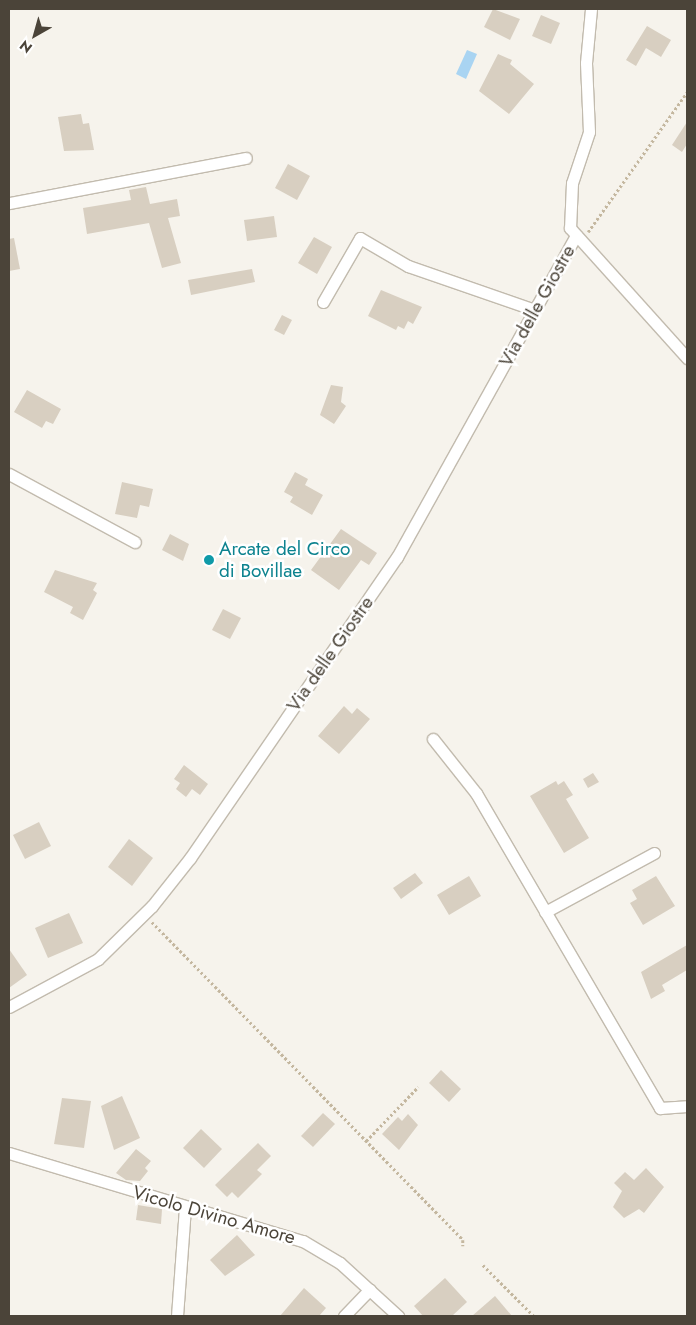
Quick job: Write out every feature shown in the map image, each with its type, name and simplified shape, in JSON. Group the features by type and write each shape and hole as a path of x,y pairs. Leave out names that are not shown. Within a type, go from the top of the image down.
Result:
{"street":[{"path":"591,9 586,63 589,132 570,198 570,228 687,358"},
{"path":"9,204 246,158"},
{"path":"323,302 360,238 408,266 535,310"},
{"name":"Via delle Giostre","path":"9,1007 91,964 144,914 190,858 388,571 535,310 579,239"},
{"path":"9,474 135,542"},
{"path":"433,739 476,793 660,1108 687,1106"},
{"path":"545,912 654,853"},
{"name":"Vicolo Divino Amore","path":"9,1153 185,1208 303,1241 370,1289 398,1316"},
{"path":"177,1316 185,1208"},
{"path":"344,1316 370,1289"}],"path":[{"path":"579,239 687,92"},
{"path":"144,914 463,1240 463,1246"},
{"path":"366,1142 418,1087"},
{"path":"483,1265 534,1316"}],"water":[{"path":"467,50 477,54 466,79 456,74"}],"building":[{"path":"493,9 520,19 510,40 484,27"},
{"path":"541,15 560,23 551,44 532,36"},
{"path":"647,26 671,40 661,57 646,48 636,66 626,60"},
{"path":"498,54 512,60 510,64 534,84 509,114 479,91"},
{"path":"81,114 83,124 89,123 94,150 64,151 58,117"},
{"path":"687,122 687,144 682,152 672,145"},
{"path":"288,164 310,176 297,200 275,188"},
{"path":"146,187 150,204 177,199 180,216 168,218 181,263 162,268 149,223 87,234 83,208 131,200 129,190"},
{"path":"274,216 277,237 247,241 244,220"},
{"path":"314,237 332,247 317,274 298,263"},
{"path":"14,238 20,269 9,271 9,239"},
{"path":"252,269 255,282 191,295 188,280"},
{"path":"381,290 422,307 413,324 408,321 404,329 398,326 396,330 368,316"},
{"path":"282,315 292,320 284,335 274,330"},
{"path":"331,385 343,387 341,402 346,406 334,424 320,415"},
{"path":"27,390 61,409 53,424 46,421 42,428 14,412"},
{"path":"295,472 308,479 305,485 323,495 312,515 290,502 293,497 284,492"},
{"path":"122,482 153,489 149,507 140,505 137,518 115,514"},
{"path":"341,529 377,553 369,565 361,560 339,590 311,570"},
{"path":"170,534 189,544 183,561 162,550"},
{"path":"55,570 97,583 93,590 97,593 83,620 70,613 73,607 44,592"},
{"path":"223,609 241,618 230,639 212,630"},
{"path":"344,706 352,714 357,708 370,719 339,754 318,736"},
{"path":"184,765 208,784 200,795 192,789 186,797 176,789 180,783 174,779"},
{"path":"593,773 599,782 588,788 583,779"},
{"path":"556,781 558,785 564,781 573,795 566,799 589,838 564,853 530,796"},
{"path":"39,822 51,846 25,859 13,835"},
{"path":"129,839 153,858 132,886 108,867"},
{"path":"415,873 423,883 401,899 393,888"},
{"path":"469,876 481,896 449,915 437,895"},
{"path":"656,876 675,906 643,925 630,903 637,899 632,890"},
{"path":"69,913 83,943 48,958 35,928"},
{"path":"687,945 687,970 662,985 665,991 651,999 641,972"},
{"path":"9,949 27,975 9,988"},
{"path":"441,1070 461,1089 449,1102 429,1083"},
{"path":"122,1096 140,1138 114,1150 101,1106"},
{"path":"62,1098 91,1101 84,1148 54,1144"},
{"path":"323,1113 335,1124 313,1147 301,1136"},
{"path":"408,1114 418,1125 399,1150 382,1134 398,1117 402,1121"},
{"path":"201,1129 222,1149 204,1168 183,1148"},
{"path":"258,1143 271,1156 257,1170 262,1174 238,1198 232,1192 227,1197 215,1185"},
{"path":"136,1149 151,1161 145,1168 148,1171 140,1181 126,1180 116,1173"},
{"path":"646,1168 664,1187 644,1213 639,1209 624,1218 613,1207 622,1191 614,1183 625,1172 634,1180"},
{"path":"138,1205 162,1209 161,1224 136,1220"},
{"path":"237,1235 255,1255 225,1276 210,1260"},
{"path":"445,1278 467,1302 452,1316 423,1316 414,1306"},
{"path":"304,1288 326,1308 319,1316 280,1316"},
{"path":"495,1296 512,1316 472,1316"}],"place":[{"name":"Arcate del Circo di Bovillae","path":"209,560"}]}
